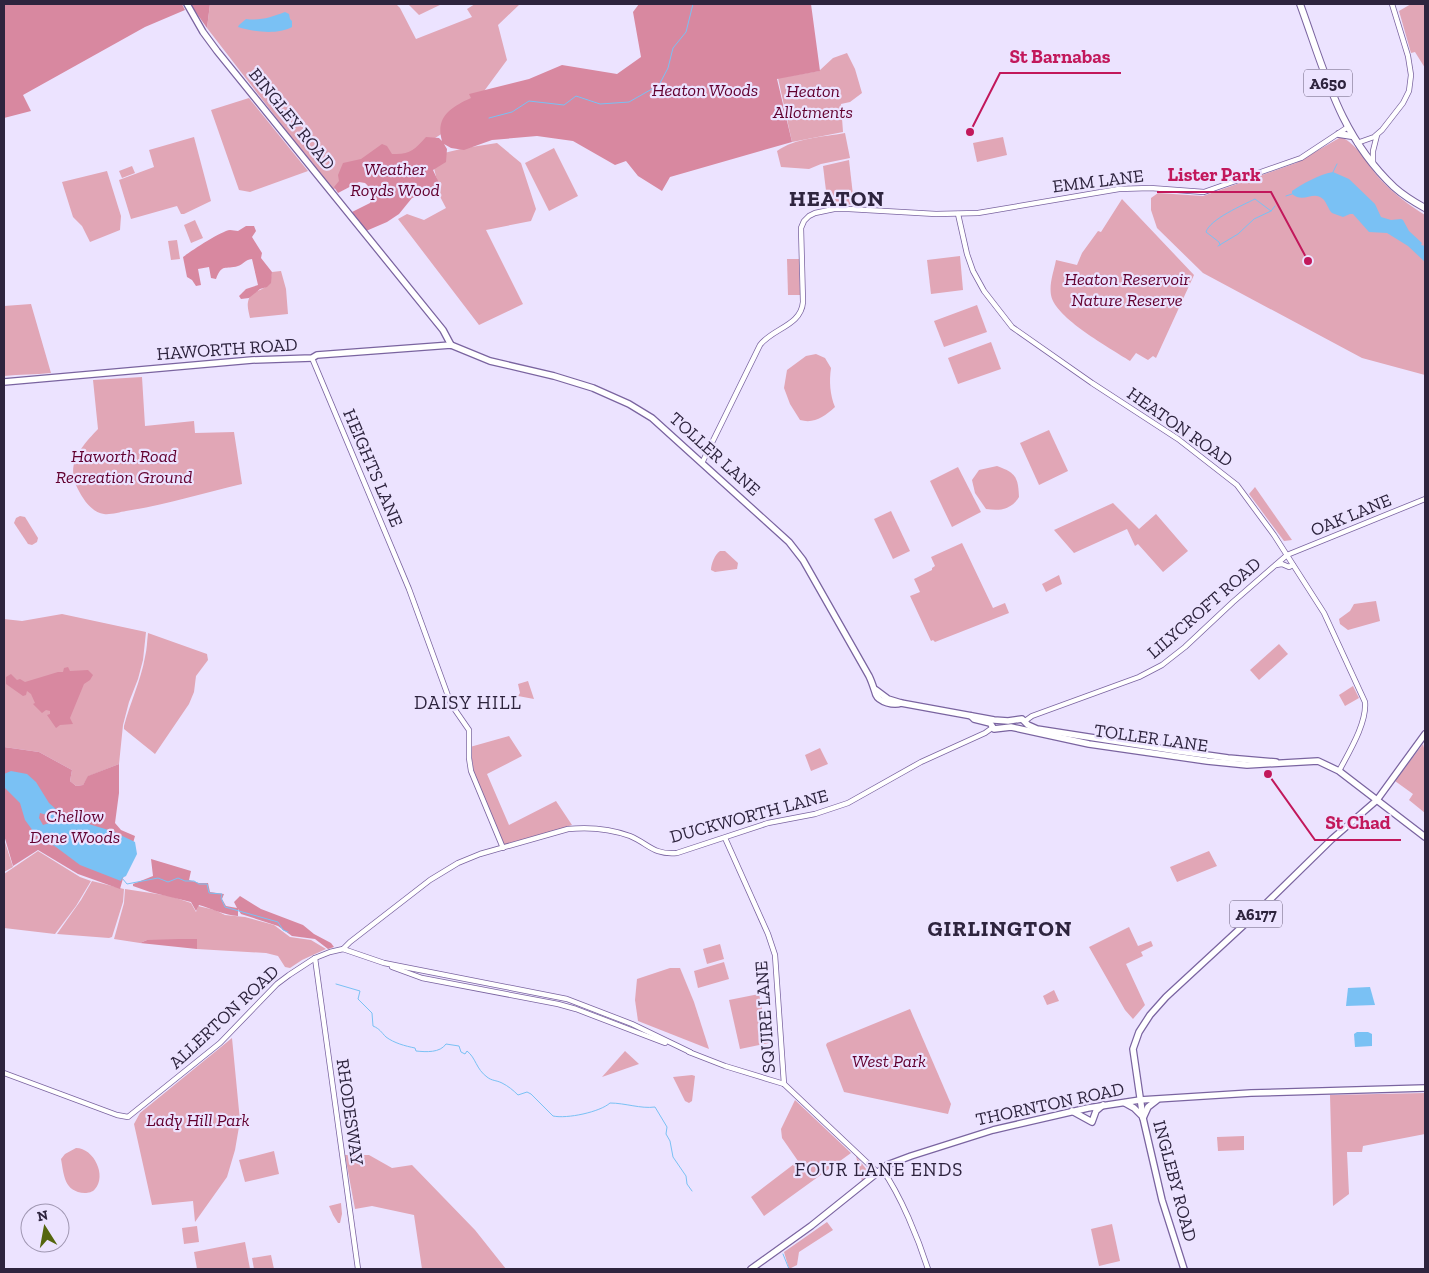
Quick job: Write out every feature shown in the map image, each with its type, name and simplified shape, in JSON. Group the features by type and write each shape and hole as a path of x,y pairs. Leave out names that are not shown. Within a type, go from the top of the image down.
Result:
{"highway":[{"name":"A650","path":"1300,4 1333,100 1352,136 1394,188 1425,208"},
{"path":"1339,134 1352,136"}],"main road":[{"name":"BINGLEY ROAD","path":"187,4 217,51 333,193 442,330 451,345"},
{"name":"HAWORTH ROAD","path":"4,382 451,345"},
{"name":"TOLLER LANE","path":"451,345 490,361 554,376 593,388 629,404 652,418 782,534 794,548 876,690 892,702 971,716 974,719 992,724 1021,719 1034,728 1051,734 1089,744 1122,746"},
{"path":"1021,730 1026,729 1026,723"},
{"name":"TOLLER LANE","path":"992,724 997,729 1007,727 1051,734 1089,737 1145,750 1229,761 1315,761 1339,771 1425,837"},
{"name":"A6177","path":"1140,1100 1133,1049 1139,1032 1150,1015 1166,997 1245,924 1332,839 1377,800 1425,734"},
{"path":"1089,737 1089,744"},
{"name":"THORNTON ROAD","path":"751,1269 811,1226 880,1171 896,1161 972,1136 1071,1111 1140,1100 1258,1092 1425,1088"},
{"path":"1125,1102 1143,1118 1148,1107 1159,1099"},
{"name":"INGLEBY ROAD","path":"1140,1100 1162,1200 1184,1269"},
{"path":"1071,1111 1092,1122 1096,1112 1103,1105"}],"street":[{"path":"1359,145 1377,135 1404,104 1407,97 1410,84 1408,56 1392,4"},
{"name":"EMM LANE","path":"702,463 760,345 771,335 793,322 802,310 802,228 804,221 815,213 849,208 905,213 958,214 994,212 1068,197 1127,188 1204,192 1301,158 1348,128"},
{"path":"1373,164 1373,151 1377,135"},
{"name":"HEATON ROAD","path":"958,214 973,271 984,291 1005,319 1022,335 1055,359 1178,438 1237,484 1287,555 1324,613 1361,693 1365,708 1362,720 1339,771"},
{"name":"HEIGHTS LANE","path":"312,358 410,589 451,704 469,730 471,771 503,848"},
{"name":"OAK LANE","path":"1287,555 1425,499"},
{"name":"LILYCROFT ROAD","path":"1026,723 1032,716 1139,677 1162,665 1185,647 1287,555"},
{"path":"1275,565 1282,564 1289,567 1293,565"},
{"name":"DUCKWORTH LANE","path":"343,949 413,893 449,868 480,854 568,828 607,831 627,835 654,850 669,854 686,850 768,823 815,814 848,803 921,762 985,733 992,724"},
{"name":"SQUIRE LANE","path":"725,838 766,929 775,955 784,1084"},
{"path":"343,949 425,979 567,1007 725,1066 784,1084 880,1171 892,1186 911,1224 928,1269"},
{"name":"ALLERTON ROAD","path":"4,1073 117,1115 128,1117 220,1044 277,984 315,958 343,949"},
{"name":"RHODESWAY","path":"315,958 358,1269"},
{"path":"384,964 567,999 600,1010 690,1052"}],"green space":[{"path":"4,4 182,4 185,10 145,27 23,95 31,111 4,118"},
{"path":"190,4 210,4 207,28"},
{"path":"210,4 396,4 416,39 472,17 467,9 475,4 520,4 498,25 507,60 462,121 405,157 399,157 332,190 207,28"},
{"path":"408,4 442,4 419,15"},
{"name":"Heaton Woods","path":"639,4 811,4 820,71 777,79 792,142 670,177 662,191 638,176 626,161 615,165 573,141 537,136 492,140 464,150 451,148 444,144 447,149 446,162 433,170 439,183 438,187 412,198 399,214 387,222 366,231 352,212 370,203 372,194 369,187 365,183 359,182 338,193 334,187 339,181 338,175 343,163 361,159 382,144 387,146 392,154 403,154 411,151 426,137 439,138 442,141 440,133 443,119 451,109 471,98 469,94 529,79 562,65 617,74 641,57 633,12"},
{"path":"1411,4 1425,4 1425,68 1415,52 1411,53 1399,11"},
{"name":"Heaton Allotments","path":"847,53 855,69 862,93 850,102 841,104 843,132 792,142 778,78 819,71 833,58"},
{"path":"249,98 308,171 250,192 239,190 211,110"},
{"path":"845,133 850,158 821,164 809,169 781,167 777,151 784,147 809,139"},
{"path":"194,137 211,201 184,214 181,214 177,206 131,219 119,180 154,167 149,150"},
{"path":"1003,137 1007,155 977,162 973,143"},
{"path":"1341,137 1358,150 1391,190 1425,215 1425,375 1362,358 1203,273 1157,228 1151,210 1151,198 1158,193 1203,196 1296,163"},
{"path":"497,143 521,163 536,209 531,221 486,230 523,304 479,325 398,219 407,214 424,220 446,208 435,187 438,185 434,168 444,153"},
{"path":"554,148 578,196 549,211 525,163"},
{"path":"849,160 854,204 828,207 823,166"},
{"path":"132,166 135,173 122,178 119,171"},
{"path":"107,171 121,216 120,230 90,242 82,226 73,217 62,182"},
{"name":"Heaton Reservoir Nature Reserve","path":"1122,199 1194,275 1156,358 1153,356 1148,360 1136,353 1130,361 1084,332 1062,313 1051,295 1051,282 1056,260 1077,265 1082,253 1098,231 1101,232"},
{"path":"195,220 203,238 191,243 184,225"},
{"path":"246,226 254,226 256,231 252,237 262,253 261,258 272,272 271,283 249,298 241,299 239,296 246,289 258,285 252,259 238,266 222,269 216,279 211,278 209,267 198,269 201,285 196,286 187,277 183,257 226,231 238,231"},
{"path":"177,240 180,259 171,260 168,241"},
{"path":"960,256 963,290 931,294 927,260"},
{"path":"787,259 799,259 800,295 788,295"},
{"path":"281,271 286,289 288,314 250,318 248,302 250,297 267,285 272,272"},
{"path":"31,304 51,373 4,376 4,306"},
{"path":"977,305 987,332 944,347 934,321"},
{"path":"991,342 1001,369 958,384 948,358"},
{"path":"816,354 825,358 831,368 830,388 835,407 819,419 810,421 800,420 790,404 784,388 787,370 806,356"},
{"name":"Haworth Road Recreation Ground","path":"142,377 145,426 194,421 195,433 234,432 242,484 112,514 99,513 90,507 76,485 73,469 82,447 98,429 93,380"},
{"path":"1049,430 1068,471 1039,485 1020,443"},
{"path":"997,466 1015,477 1019,497 1012,505 1005,509 986,509 975,493 972,480 979,470"},
{"path":"958,467 981,512 952,527 930,481"},
{"path":"1255,487 1292,540 1284,541 1249,494"},
{"path":"1113,503 1139,529 1156,514 1188,551 1163,572 1138,544 1135,546 1127,529 1074,553 1054,530"},
{"path":"891,511 910,551 893,559 874,519"},
{"path":"20,516 25,517 38,538 37,542 32,545 28,544 14,523 16,518"},
{"path":"962,543 993,608 1005,603 1009,613 935,642 931,641 910,596 920,592 914,579 932,570 935,566 931,557"},
{"path":"720,551 725,551 738,563 737,569 715,572 711,570 716,554"},
{"path":"1059,575 1062,584 1046,592 1042,584"},
{"path":"1376,601 1380,621 1348,630 1340,624 1339,619 1350,611 1354,604"},
{"path":"62,614 146,632 143,660 123,725 119,764 89,776 83,785 76,786 70,781 72,770 39,752 4,747 4,619 22,621"},
{"path":"148,633 207,654 208,660 196,676 194,692 189,704 155,754 124,729 126,717 143,666"},
{"path":"1279,644 1288,654 1259,680 1250,670"},
{"path":"68,667 70,671 88,670 93,675 84,684 70,718 73,724 60,725 56,728 47,715 50,714 50,711 46,710 42,713 33,704 35,703 31,694 27,691 26,695 23,696 6,684 6,677 11,674 17,680 20,679 25,682 63,672 64,668"},
{"path":"528,681 534,699 518,696 520,693 518,684"},
{"path":"1353,686 1359,698 1345,706 1339,695"},
{"path":"509,736 522,756 487,774 509,825 556,801 572,825 504,847 474,773 470,747"},
{"path":"1423,744 1425,752 1425,813 1409,800 1413,794 1395,781"},
{"name":"Chellow Dene Woods","path":"4,747 39,752 72,770 70,781 76,786 83,785 88,776 119,764 119,793 115,823 121,830 135,836 120,889 78,874 38,850 13,866 4,835"},
{"path":"820,748 828,764 811,771 805,755"},
{"path":"4,839 13,867 4,872"},
{"path":"38,851 80,877 91,881 76,906 55,934 4,928 4,874"},
{"path":"1209,851 1217,866 1177,882 1170,867"},
{"path":"151,859 191,871 189,880 208,883 210,892 224,894 222,899 226,906 237,908 234,902 240,896 261,909 303,925 314,934 331,943 334,947 328,949 315,939 292,936 278,926 241,914 238,909 238,916 199,905 196,911 191,902 133,886 133,884 153,876"},
{"path":"92,881 124,889 123,902 112,937 57,934 81,900"},
{"path":"125,889 170,896 191,903 196,912 198,906 215,910 225,915 245,917 274,925 290,937 311,940 326,949 290,968 285,967 278,956 266,953 197,949 197,940 147,940 140,943 114,939 124,903"},
{"path":"1129,927 1138,946 1151,941 1153,946 1141,952 1143,956 1126,964 1145,1005 1133,1019 1125,1010 1089,947"},
{"path":"197,939 197,949 140,943 147,940"},
{"path":"720,944 724,959 707,964 703,949"},
{"path":"724,962 729,979 698,988 694,971"},
{"path":"670,968 680,968 694,1002 709,1049 638,1021 635,1000 637,979"},
{"path":"1054,990 1059,1001 1047,1005 1043,996"},
{"path":"759,994 769,1043 740,1049 729,1000"},
{"name":"West Park","path":"910,1009 951,1104 948,1114 844,1092 826,1045"},
{"name":"Lady Hill Park","path":"232,1038 240,1121 235,1150 227,1177 195,1222 193,1201 152,1205 134,1124 140,1113"},
{"path":"625,1051 639,1064 602,1077"},
{"path":"695,1076 692,1101 689,1103 685,1101 673,1077"},
{"path":"1425,1093 1425,1134 1363,1146 1362,1152 1347,1152 1349,1194 1333,1206 1330,1095"},
{"path":"795,1100 851,1153 764,1216 751,1197 798,1161 782,1138 781,1129"},
{"path":"1244,1136 1244,1150 1218,1151 1217,1137"},
{"path":"76,1148 88,1153 97,1164 99,1170 98,1184 90,1192 85,1193 73,1190 64,1177 61,1159 65,1154"},
{"path":"274,1151 279,1174 245,1182 239,1160"},
{"path":"345,1155 369,1155 392,1168 412,1165 475,1230 506,1269 422,1269 414,1215 372,1206 355,1209"},
{"path":"856,1156 870,1174 862,1181"},
{"path":"341,1203 342,1214 340,1223 338,1223 329,1206"},
{"path":"827,1222 833,1230 799,1252 797,1265 789,1269 784,1252"},
{"path":"1112,1224 1120,1261 1099,1266 1091,1229"},
{"path":"197,1226 199,1242 184,1244 182,1228"},
{"path":"245,1242 250,1269 197,1269 194,1252"},
{"path":"271,1255 274,1269 254,1269 252,1258"}],"water":[{"path":"285,12 289,14 292,21 292,27 286,30 265,32 238,27 246,19 266,18"},
{"path":"1333,172 1349,179 1375,204 1381,217 1391,220 1403,220 1409,231 1422,243 1421,245 1425,246 1425,262 1408,246 1387,233 1369,232 1353,214 1343,217 1332,213 1323,199 1319,197 1300,198 1292,194 1292,191 1306,182"},
{"path":"11,771 27,774 36,782 49,803 65,817 112,831 135,842 137,854 126,876 121,881 80,865 36,835 25,820 20,803 5,788 4,774","holes":["40,813 47,815 50,821 43,825 39,818"]},
{"path":"1370,987 1375,1005 1346,1006 1348,988"},
{"path":"1357,1032 1372,1034 1372,1046 1355,1047 1354,1034"}],"waterway":[{"path":"489,118 512,112 529,101 564,105 576,96 600,104 629,102 659,85 668,68 673,48 686,32 693,4"},
{"path":"1333,172 1337,164"},
{"path":"1286,196 1292,194"},
{"path":"1220,245 1219,242 1206,232 1220,217 1255,199 1271,211"},
{"path":"1218,246 1238,234 1254,219 1271,211 1275,206"},
{"path":"122,878 127,884 158,878 168,882 178,878 185,881 194,881 199,884 207,884 209,893 222,894 221,898 225,907 278,922 283,930 288,932"},
{"path":"336,984 360,991 358,999 372,1013 373,1026 389,1039 415,1048 416,1051 428,1052 437,1050 446,1044 459,1046 461,1052 465,1054 467,1051 470,1054 487,1077 504,1084 518,1095 527,1092 531,1094 553,1116 583,1114 610,1103 655,1107 667,1127 666,1134 670,1141 673,1157 686,1176 687,1184 692,1191"},
{"path":"783,1254 789,1269"}],"place":[{"name":"St Barnabas","path":"970,132"},
{"name":"Lister Park","path":"1308,261"},
{"name":"St Chad","path":"1268,774"}],"district":[{"name":"HEATON","path":"837,198"},
{"name":"DAISY HILL","path":"468,702"},
{"name":"GIRLINGTON","path":"1000,928"},
{"name":"FOUR LANE ENDS","path":"879,1169"}],"park label":[{"name":"Weather Royds Wood","path":"395,179"}]}
